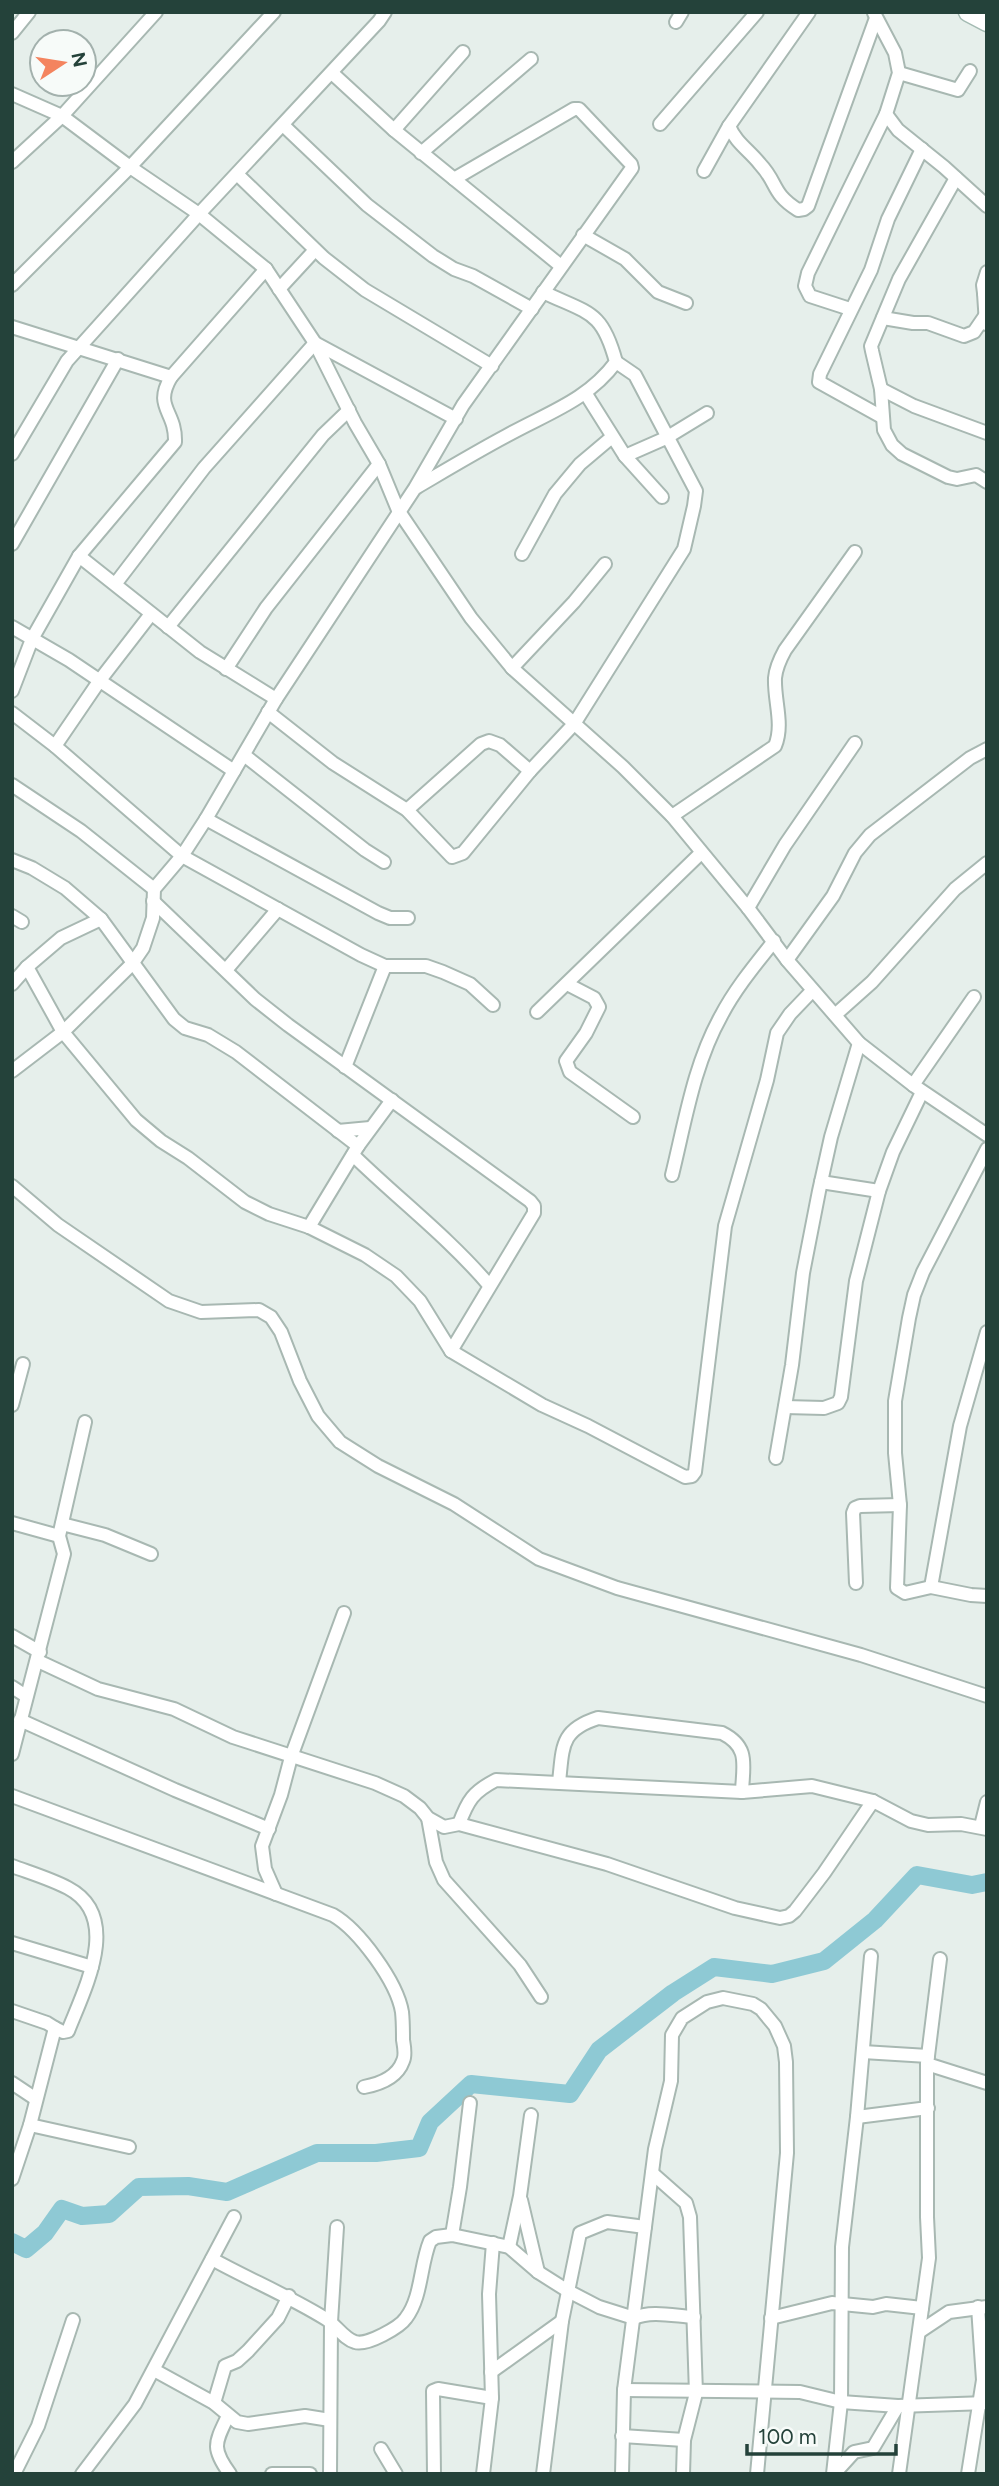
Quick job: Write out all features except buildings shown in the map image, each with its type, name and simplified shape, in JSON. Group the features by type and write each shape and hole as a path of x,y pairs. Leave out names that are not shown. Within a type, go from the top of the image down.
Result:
{"street":[{"path":"12,33 29,12"},
{"path":"12,162 62,116 156,12"},
{"path":"12,285 130,167 274,12"},
{"path":"12,454 57,376 199,214 332,73 385,12"},
{"path":"660,124 757,12"},
{"path":"704,171 729,126 809,12"},
{"path":"968,12 987,22"},
{"path":"729,126 734,138 761,164 778,195 798,210 808,206 875,15"},
{"path":"850,309 810,296 805,286 808,273 886,114 899,74 895,53 875,15"},
{"path":"394,130 463,52"},
{"path":"421,153 531,59"},
{"path":"899,74 958,90 970,71"},
{"path":"332,73 421,153 561,266"},
{"path":"12,94 62,116 199,214 266,269 315,344 379,464 398,510 471,618 512,668 624,767 671,817 748,908 812,991 859,1043 918,1088 987,1135"},
{"path":"12,1071 62,1032 132,964 149,934 154,895 206,819 276,699 415,488 456,419 632,168 579,108 569,111 454,179"},
{"path":"886,114 898,130 987,206"},
{"path":"283,125 367,205 433,256 454,270 473,276 532,309"},
{"path":"882,417 819,382 820,374 870,270 888,219 922,149"},
{"path":"237,174 315,250 365,290 492,366"},
{"path":"956,178 900,279 871,346 881,389 884,430 892,445 902,454 948,477 957,479 976,475 987,482"},
{"path":"583,235 625,259 657,292 686,303"},
{"path":"279,289 315,250"},
{"path":"12,691 32,639 79,556 175,442 172,419 162,399 163,391 171,377 266,269"},
{"path":"883,318 928,323 964,336 974,332 986,321 983,285 987,272"},
{"path":"268,712 333,763 407,810 452,857 459,856 530,772 575,724 684,549 696,491 635,375 617,362 604,326 593,316 543,292"},
{"path":"12,327 171,377"},
{"path":"315,344 456,419"},
{"path":"116,583 204,468 315,344"},
{"path":"12,544 118,359"},
{"path":"415,488 507,435 586,394 617,362"},
{"path":"881,389 914,406 987,433"},
{"path":"586,394 625,456 662,497"},
{"path":"168,627 323,435 349,410"},
{"path":"625,456 666,438 707,413"},
{"path":"522,554 555,494 580,464 612,437"},
{"path":"226,669 266,608 379,464"},
{"path":"671,817 775,746 779,736 776,667 785,650 855,552"},
{"path":"79,556 168,627 226,669 276,699"},
{"path":"512,668 574,602 605,564"},
{"path":"55,746 100,680 151,614"},
{"path":"12,627 100,680 234,771"},
{"path":"12,713 55,746 182,856 385,966 426,966 435,969 470,984 493,1004"},
{"path":"407,810 481,744 489,741 499,745 530,772"},
{"path":"748,908 785,845 855,743"},
{"path":"787,960 832,896 855,853 870,835 970,758 987,748"},
{"path":"244,755 384,862"},
{"path":"12,785 80,831 154,895 266,1008 534,1206 534,1213 451,1351"},
{"path":"206,819 378,913 390,918 408,918"},
{"path":"537,1012 701,853"},
{"path":"12,860 32,868 65,888 101,919 173,1019 185,1028 208,1035 236,1052 338,1131 399,1199 443,1235 489,1285"},
{"path":"835,1015 872,982 955,888 987,863"},
{"path":"226,970 278,909"},
{"path":"13,983 27,967 61,939 101,919"},
{"path":"672,1175 705,1051 720,1016 774,941"},
{"path":"345,1067 385,966"},
{"path":"27,967 62,1032 136,1120 153,1134 245,1202 269,1214 309,1227 365,1255 396,1276 420,1301 451,1351 542,1405 685,1477 692,1476 695,1472 724,1226 777,1033 790,1014 812,991"},
{"path":"567,984 594,998 598,1007 566,1065 570,1072 633,1117"},
{"path":"785,1407 824,1408 838,1404 856,1281 879,1191 918,1088 974,996"},
{"path":"776,1458 803,1273 821,1182 859,1043"},
{"path":"309,1227 370,1128 391,1100"},
{"path":"338,1131 370,1128"},
{"path":"987,1149 914,1294 895,1401 895,1453 900,1505 897,1588 905,1593 931,1587 987,1596"},
{"path":"821,1182 879,1191"},
{"path":"12,1186 58,1225 169,1301 201,1312 260,1310 271,1317 281,1332 300,1381 318,1416 340,1442 378,1466 454,1504 538,1559 617,1588 861,1655 987,1696"},
{"path":"931,1587 960,1426 987,1332"},
{"path":"12,1405 23,1364"},
{"path":"12,1754 64,1554 61,1530 85,1422"},
{"path":"856,1583 855,1508 900,1505"},
{"path":"12,1523 105,1535 151,1554"},
{"path":"275,1894 262,1856 262,1846 291,1757 344,1613"},
{"path":"12,1636 39,1657 98,1689 174,1709 233,1737 385,1788 404,1796 428,1818 444,1827 459,1824 607,1864 735,1908 780,1918 789,1916 794,1911 824,1873 873,1801"},
{"path":"12,1688 26,1696"},
{"path":"559,1782 563,1743 578,1727 598,1718 722,1733 734,1739 744,1757 742,1792"},
{"path":"20,1720 136,1774 269,1829"},
{"path":"459,1824 470,1799 480,1789 496,1780 742,1792 812,1786 873,1801 911,1821 928,1825 984,1827 987,1802"},
{"path":"12,1796 345,1922 396,1992 402,2011 404,2059 397,2071 382,2083 364,2087"},
{"path":"428,1818 436,1862 444,1880 520,1965 541,1997"},
{"path":"12,1866 70,1888 85,1900 92,1911 96,1931 92,1967 68,2031 63,2032 47,2023 12,2011"},
{"path":"12,1943 92,1967"},
{"path":"833,2474 841,2402 842,2247 871,1956"},
{"path":"899,2474 903,2405 919,2332 929,2258 927,2060 940,1959"},
{"path":"622,2474 624,2390 652,2173 665,2099 671,2081 672,2035 682,2018 707,2002 723,1998 753,2004 761,2009 775,2026 784,2046 786,2062 786,2153 757,2474"},
{"path":"12,2179 30,2125 55,2028"},
{"path":"863,2052 927,2060 987,2083"},
{"path":"12,2083 36,2099"},
{"path":"452,2235 470,2103"},
{"path":"857,2117 928,2108"},
{"path":"509,2247 520,2196 531,2115"},
{"path":"30,2125 129,2147"},
{"path":"652,2173 687,2203 689,2209 695,2393 684,2440 683,2474"},
{"path":"520,2196 538,2272"},
{"path":"82,2474 135,2404 234,2217"},
{"path":"544,2474 562,2321 580,2233 607,2222 645,2227"},
{"path":"330,2474 331,2322 337,2227"},
{"path":"212,2259 289,2296 331,2322 350,2340 365,2343 404,2321 411,2311 430,2241 436,2237 452,2235 509,2247 538,2272 599,2307 634,2318 642,2314 694,2317"},
{"path":"483,2474 492,2398 489,2294 493,2243"},
{"path":"214,2403 225,2366 237,2361 248,2351 278,2318 289,2296"},
{"path":"771,2318 828,2303 922,2308"},
{"path":"919,2332 949,2312 982,2307 984,2403 968,2474"},
{"path":"14,2474 38,2426 73,2320"},
{"path":"491,2372 562,2321"},
{"path":"154,2370 214,2403 237,2421 248,2424 293,2416 330,2420"},
{"path":"434,2474 433,2391 438,2389 492,2398"},
{"path":"624,2390 695,2393 764,2390 800,2392 841,2402 903,2405 984,2403"},
{"path":"833,2474 854,2452 869,2450 877,2444 903,2405"},
{"path":"228,2416 215,2447 230,2474"},
{"path":"622,2436 684,2440"},
{"path":"381,2449 396,2474"},
{"path":"272,2474 310,2474"}],"waterway":[{"path":"12,2242 26,2249 45,2233 62,2209 82,2216 109,2214 139,2187 188,2186 227,2192 317,2153 376,2153 419,2148 430,2122 471,2084 570,2094 599,2050 673,1993 714,1967 772,1974 824,1961 875,1920 917,1875 972,1885 987,1882"}]}
